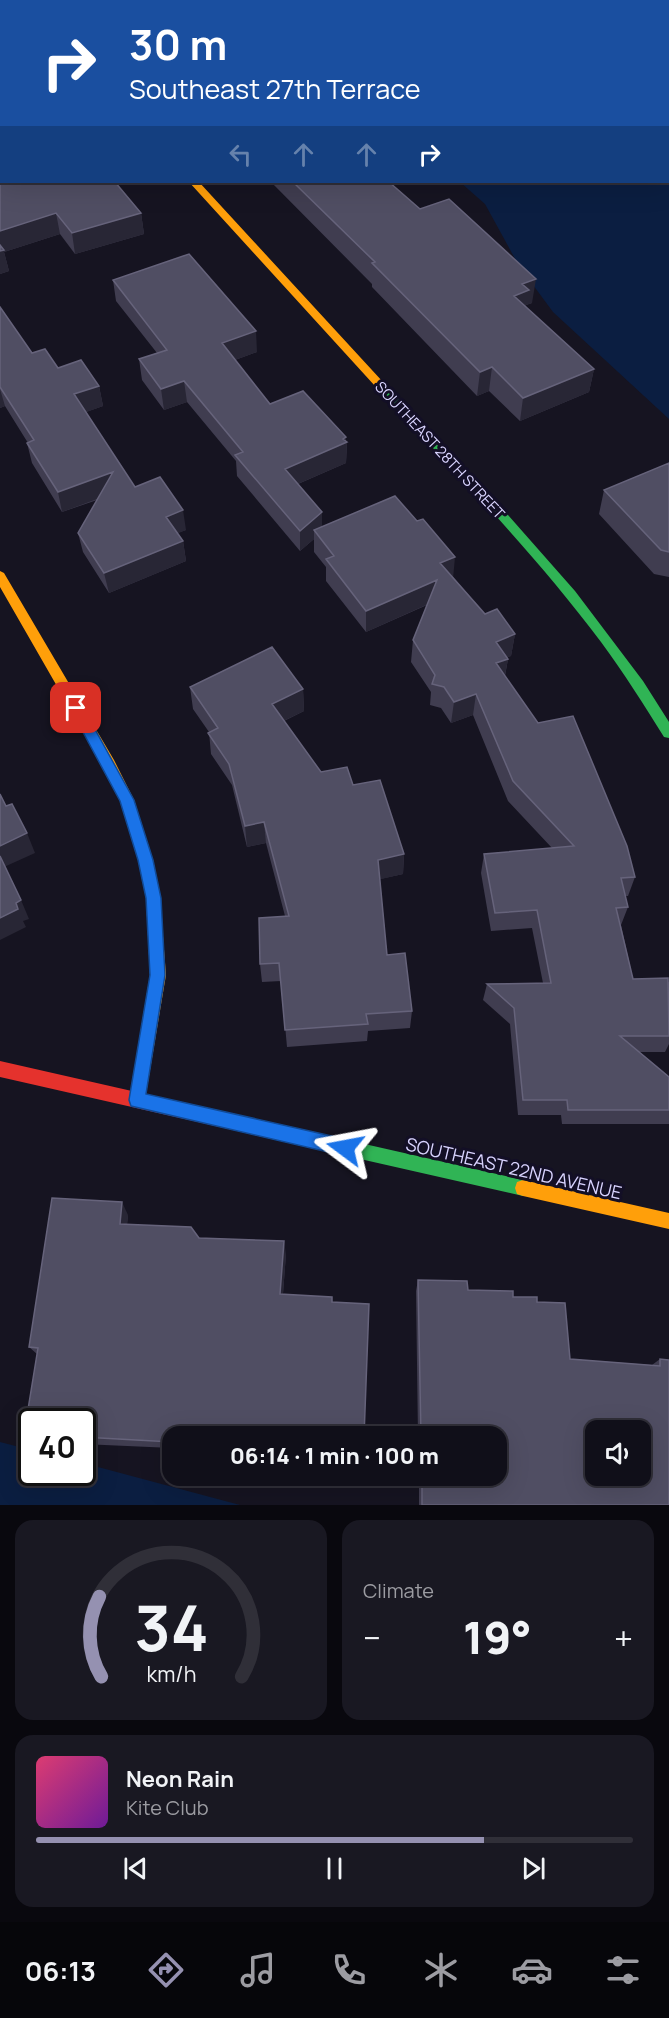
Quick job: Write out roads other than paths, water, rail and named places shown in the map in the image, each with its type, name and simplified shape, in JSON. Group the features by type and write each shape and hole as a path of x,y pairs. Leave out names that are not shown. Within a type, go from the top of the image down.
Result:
{"street":[{"name":"SOUTHEAST 28TH STREET","path":"195,183 539,557 600,629 648,697 669,733"},
{"path":"0,576 109,764 127,800 146,860 153,898 158,975 137,1100"},
{"name":"SOUTHEAST 22ND AVENUE","path":"0,1069 669,1221"}],"water":[{"path":"461,183 669,183 669,419 553,312 519,266 485,204"},
{"path":"0,1442 18,1447 18,1486 96,1486 96,1466 162,1486 240,1505 0,1505"}]}
